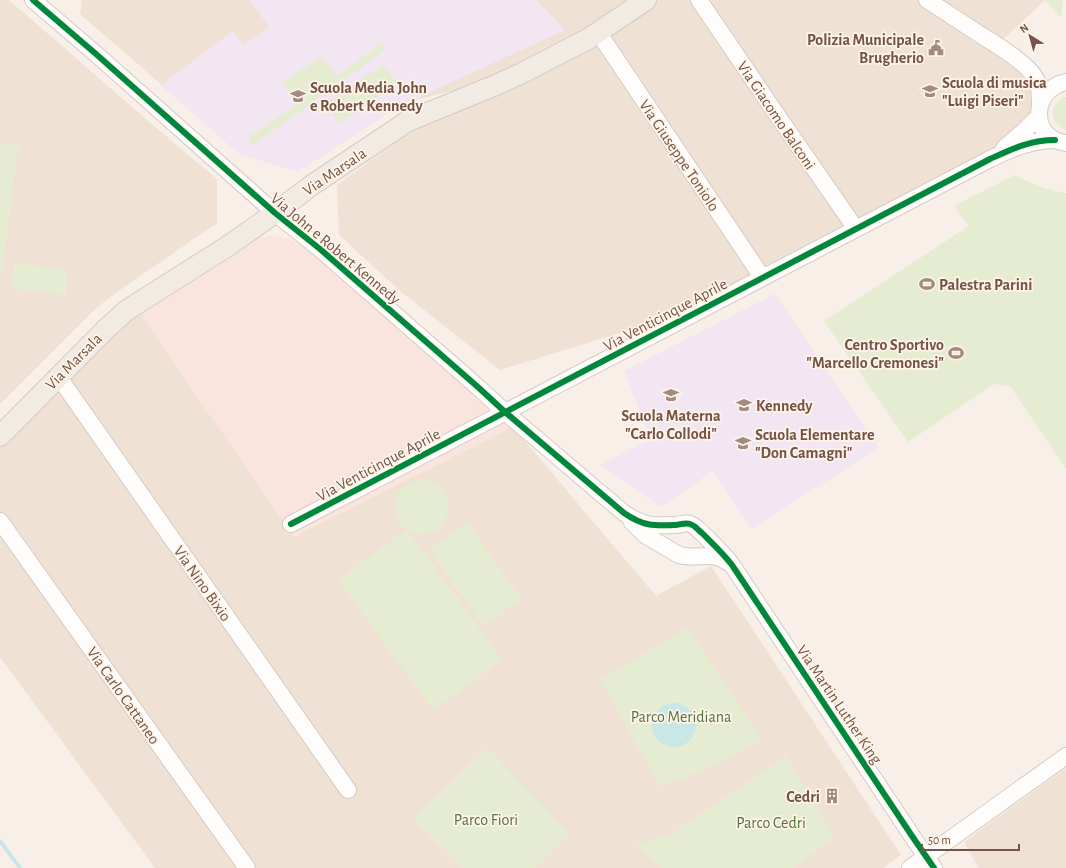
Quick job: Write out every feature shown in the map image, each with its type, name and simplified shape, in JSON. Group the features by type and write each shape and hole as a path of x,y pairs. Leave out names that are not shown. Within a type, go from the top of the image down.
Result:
{"main road":[{"name":"Via Marsala","path":"0,436 58,376 127,310 228,246 312,185 408,121 496,85 588,39 646,0"}],"street":[{"name":"Via John e Robert Kennedy","path":"34,0 275,213 349,275 624,514"},
{"name":"Via Giacomo Balconi","path":"699,0 856,229"},
{"path":"927,0 1011,55 1033,75 1040,88 1041,126 1047,134 1061,142"},
{"name":"Via Giuseppe Toniolo","path":"598,32 762,277"},
{"name":"Via Venticinque Aprile","path":"990,158 1024,132 1040,110 1044,95 1057,84 1066,81"},
{"name":"Via Venticinque Aprile","path":"291,524 990,158 1030,143 1043,141 1061,142"},
{"name":"Via Nino Bixio","path":"58,376 348,790"},
{"path":"624,514 644,524 654,526 679,525 686,523 696,526 702,537 702,545 696,553 682,554 670,546 669,538 672,531 679,525"},
{"path":"624,514 645,534 682,554 718,557 732,565"},
{"name":"Via Carlo Cattaneo","path":"0,521 248,868"},
{"name":"Via Martin Luther King","path":"700,532 724,554 732,565 930,862"},
{"path":"910,868 930,862 1066,756"}],"shaded area":[{"path":"0,0 9,0 217,179 217,223 96,308 0,404"},
{"name":"Scuola Media John e Robert Kennedy","path":"82,0 642,0 496,80 395,105 240,153 80,14"},
{"name":"Scuola Media John e Robert Kennedy","path":"250,0 536,0 565,30 398,107 298,172 239,154 161,85 233,31 244,45 269,27"},
{"path":"650,0 1045,0 995,47 1028,74 1036,108 1006,142 685,313 500,370 399,290 339,235 337,185 417,127"},
{"path":"272,236 289,239 304,247 474,391 513,427 294,537 136,308 244,242"},
{"name":"Kennedy","path":"775,294 879,448 752,528 713,471 661,507 600,465 651,439 624,371"},
{"path":"136,308 513,427 656,596 711,566 901,855 883,868 155,868 0,657 0,440"},
{"path":"1066,768 1066,868 979,868 964,842"}],"green space":[{"path":"1045,0 1063,0 1061,17"},
{"path":"382,43 387,49 253,145 248,138 297,104 283,82 322,56 336,76"},
{"path":"383,64 397,83 339,124 326,104"},
{"path":"1066,97 1066,130 1056,123 1053,114 1055,105"},
{"path":"3,142 18,146 2,274 0,275 0,145"},
{"name":"Centro Sportivo \"Marcello Cremonesi\"","path":"1015,175 1040,186 1066,193 1066,469 1010,386 994,384 908,442 824,321 969,226 954,206"},
{"path":"15,263 67,270 66,295 10,288"},
{"path":"425,480 438,486 446,495 448,510 446,517 443,523 432,532 420,534 407,530 502,660 433,710 338,580 406,530 400,523 397,516 395,509 396,498 398,493 406,485"},
{"path":"467,522 522,599 484,626 429,549"},
{"name":"Parco Meridiana","path":"688,628 762,740 711,767 660,787 600,680"},
{"name":"Parco Fiori","path":"487,748 570,833 535,868 463,868 413,819"},
{"name":"Parco Cedri","path":"786,755 835,838 793,868 661,868 635,845 670,835"}],"water":[{"path":"674,703 686,707 692,713 696,725 692,737 686,743 674,747 662,743 656,737 652,725 656,713 662,707"}],"waterway":[{"path":"0,841 20,868"}],"cycle path":[{"path":"33,0 275,213 320,249 505,412 624,513 643,523 654,525 677,525 688,523 702,533 732,565 934,868"},
{"path":"291,524 990,159 1029,143 1055,140"}],"place":[{"name":"Polizia Municipale Brugherio","path":"936,48"},
{"name":"Scuola di musica \"Luigi Piseri\"","path":"930,91"},
{"name":"Scuola Media John e Robert Kennedy","path":"298,96"},
{"name":"Palestra Parini","path":"927,284"},
{"name":"Centro Sportivo \"Marcello Cremonesi\"","path":"956,353"},
{"name":"Scuola Materna \"Carlo Collodi\"","path":"671,395"},
{"name":"Kennedy","path":"744,405"},
{"name":"Scuola Elementare \"Don Camagni\"","path":"743,443"},
{"name":"Cedri","path":"832,796"}]}
